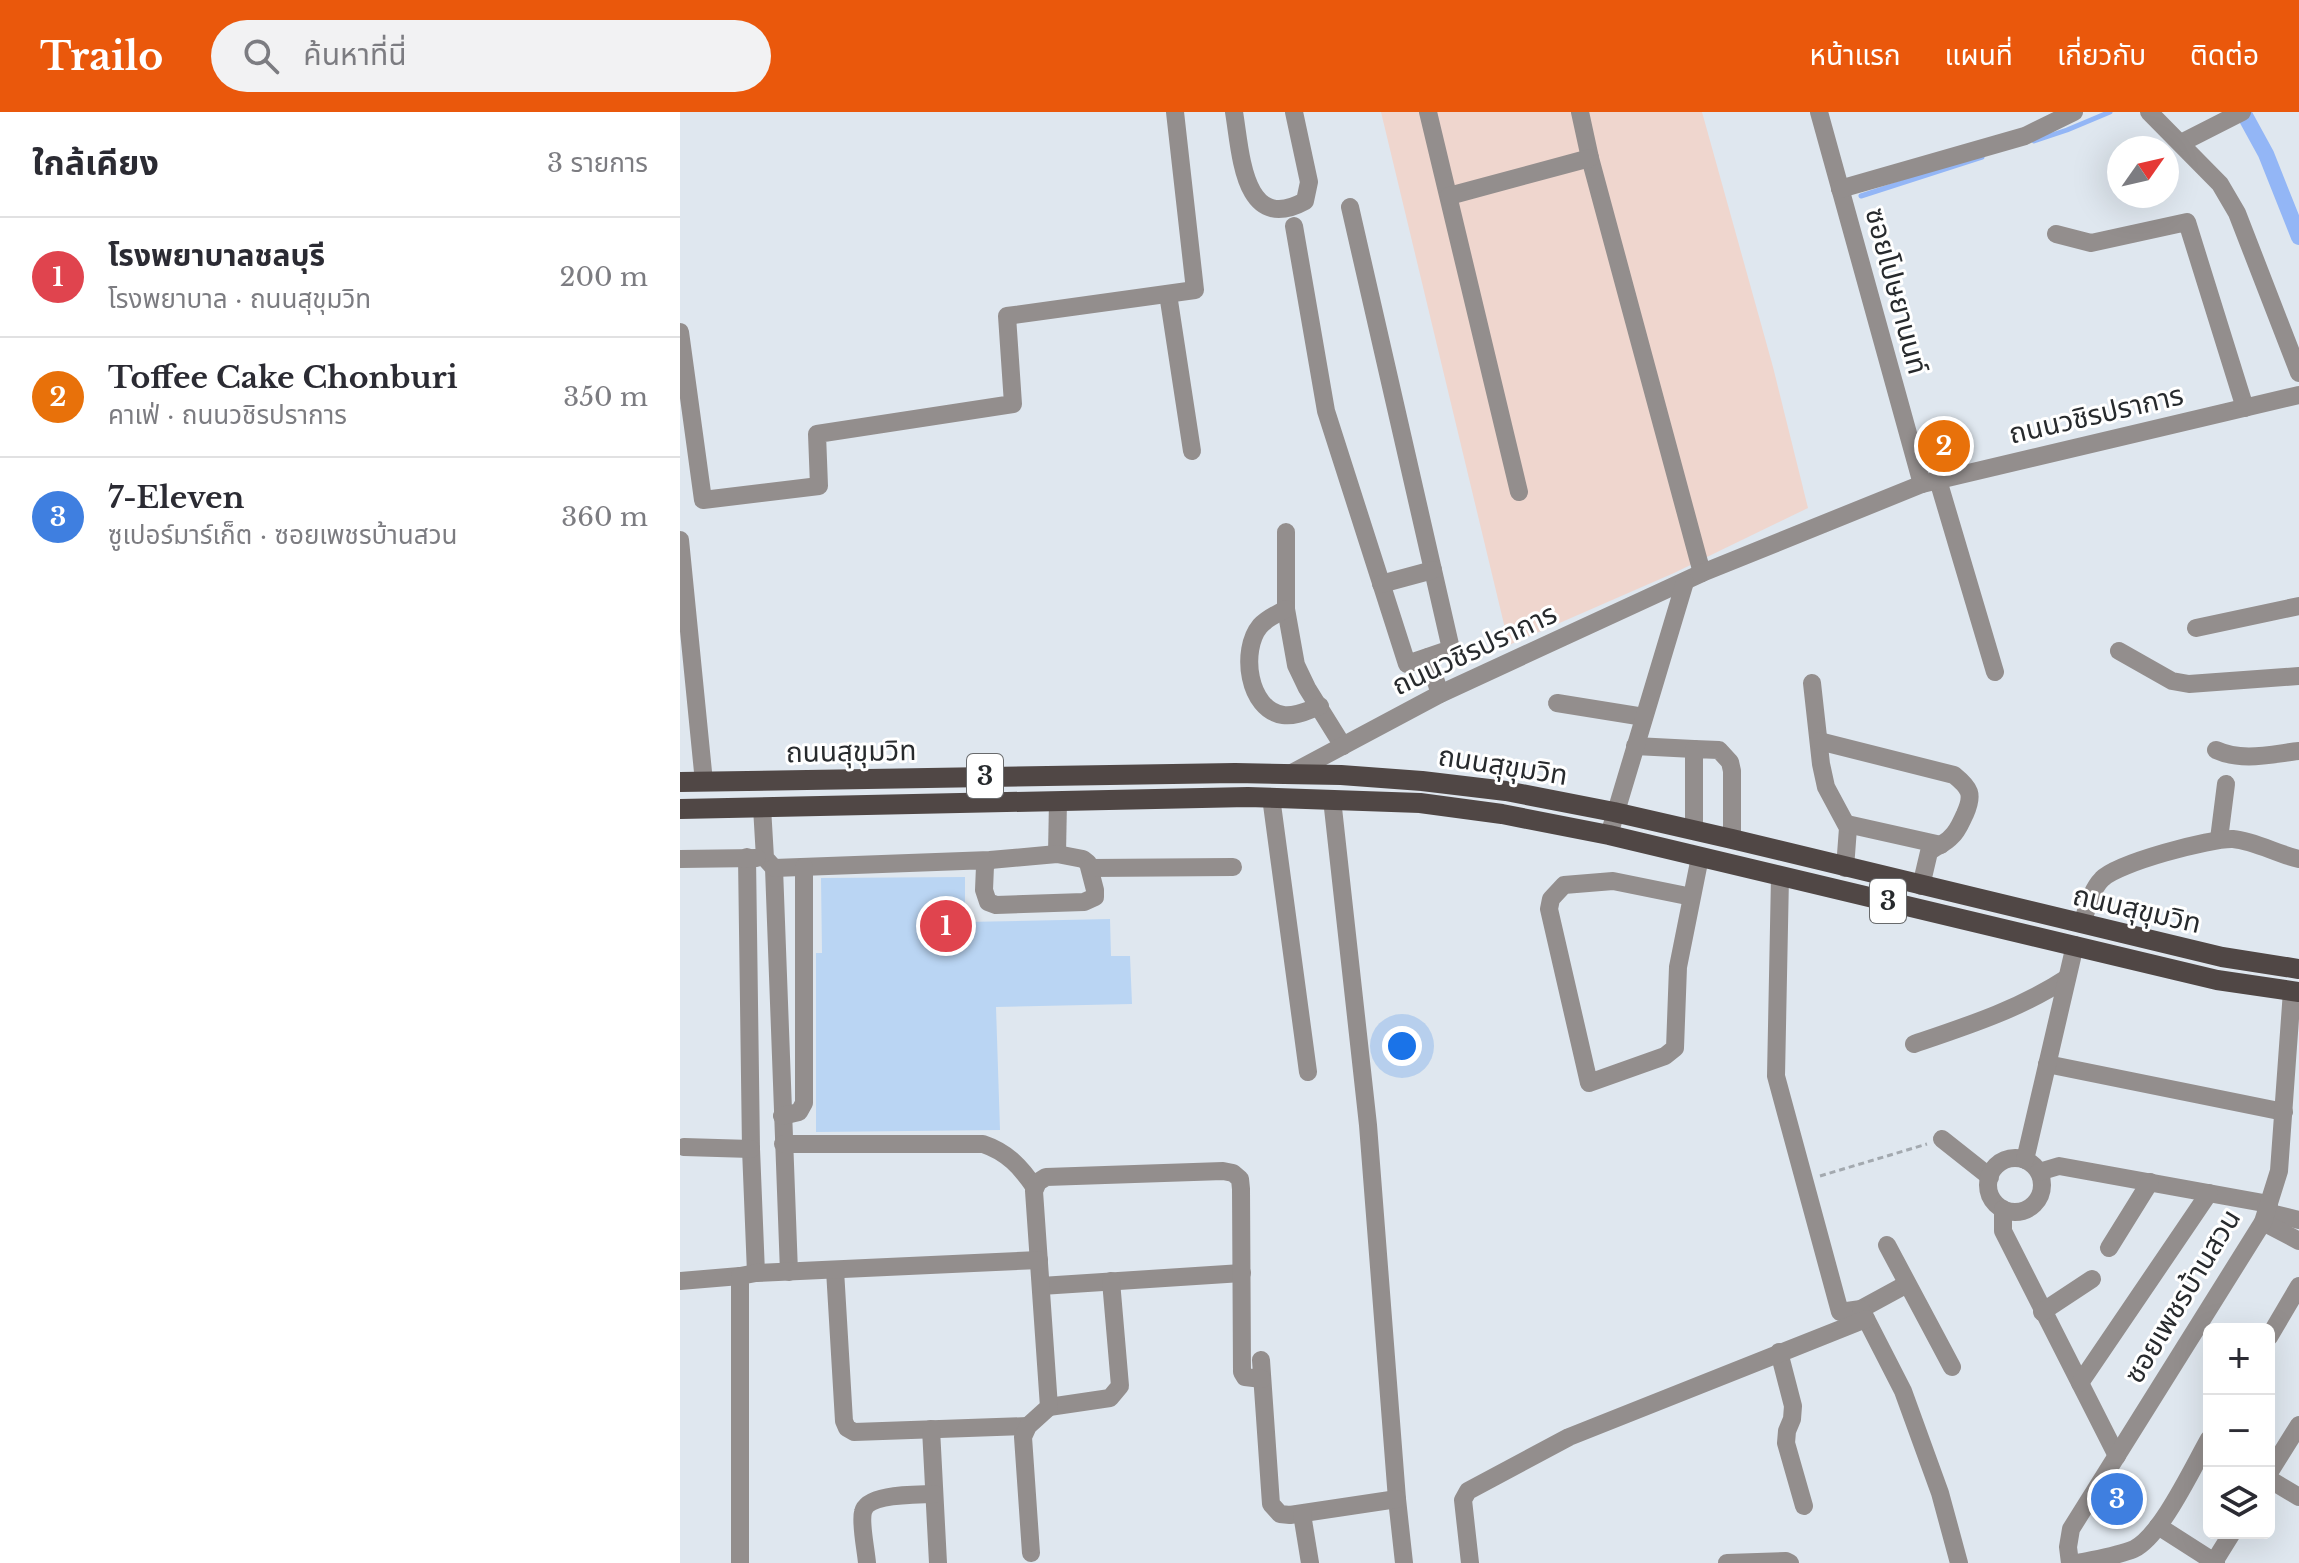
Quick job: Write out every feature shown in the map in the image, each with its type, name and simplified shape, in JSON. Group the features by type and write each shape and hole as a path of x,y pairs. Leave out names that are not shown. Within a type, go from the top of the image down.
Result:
{"main road":[{"name":"ถนนสุขุมวิท","path":"680,782 1136,773 1290,774 1341,775 1506,791 1694,830 2222,957 2299,969"},
{"name":"ถนนสุขุมวิท","path":"680,809 1271,797 1420,803 1609,835 2217,980 2296,992"}],"street":[{"path":"680,332 703,500 819,486 817,434 1013,404 1007,316 1195,290 1175,112"},
{"path":"1234,112 1247,181 1255,198 1271,209 1292,209 1305,201 1309,182 1294,112"},
{"path":"1428,112 1519,492"},
{"path":"1580,112 1702,573"},
{"name":"ซอยโปษยานนท์","path":"1819,112 1930,482 1995,672"},
{"path":"1840,189 2025,136 2074,112"},
{"path":"2149,112 2220,184 2237,213 2299,373"},
{"path":"2181,143 2233,116"},
{"path":"1449,196 1590,158"},
{"path":"1294,226 1326,411 1407,664 1451,649 1350,207"},
{"path":"2056,234 2091,243 2187,222 2245,408"},
{"path":"1168,294 1192,451"},
{"name":"ถนนวชิรปราการ","path":"1290,774 1440,694 1702,573 1930,482 2299,395"},
{"path":"1286,532 1286,609 1296,665 1343,746"},
{"path":"680,540 704,782"},
{"path":"1381,584 1433,570"},
{"path":"1609,835 1685,582"},
{"path":"2196,628 2299,606"},
{"path":"1286,609 1262,624 1255,635 1250,680 1255,693 1274,712 1298,714 1320,706"},
{"path":"2119,651 2172,681 2189,684 2299,676"},
{"path":"1428,657 1440,694"},
{"path":"1812,683 1826,787 1847,824 1845,868"},
{"path":"1557,703 1644,717"},
{"path":"1819,741 1954,775 1964,783 1970,794 1970,803 1958,829 1948,841 1929,852 1921,886"},
{"path":"1635,746 1719,750 1730,762 1732,839"},
{"path":"1694,749 1694,830"},
{"path":"2216,750 2243,757 2299,751"},
{"path":"2219,839 2226,784"},
{"path":"1271,797 1308,1072"},
{"path":"1332,799 1368,1125 1404,1563"},
{"path":"1057,854 1058,801"},
{"path":"740,1563 762,807"},
{"path":"1847,824 1941,845"},
{"path":"2072,922 2104,876 2117,868 2219,839 2236,840 2299,859"},
{"path":"680,859 762,861 804,867 990,860 1057,854 1083,859 1090,868 1095,897 1090,901 996,905 988,902 984,890 985,866 990,860"},
{"path":"1692,897 1613,881 1564,885 1551,899 1549,909 1589,1083 1665,1056 1675,1048 1678,967 1692,897 1700,857"},
{"path":"762,861 782,1116 789,1272"},
{"path":"782,1116 799,1112 804,1103 804,867"},
{"path":"1090,868 1233,867"},
{"path":"1780,877 1776,1076 1840,1312 1864,1314"},
{"path":"2075,945 2047,1064 2032,1166 2042,1189 2040,1197 2035,1204 2020,1212 1997,1205 1989,1192 1990,1177 2000,1163 2008,1159 2032,1166 2056,1166 2209,1193 2266,1213 2299,1220"},
{"path":"1914,1044 1980,1021 2045,992 2067,978"},
{"name":"ซอยเพชรบ้านสวน","path":"2070,1563 2068,1547 2071,1529 2266,1213 2279,1171 2289,1119 2296,992"},
{"path":"2047,1064 2289,1119"},
{"path":"1942,1139 1990,1177"},
{"path":"783,1144 983,1144 1012,1159 1035,1188"},
{"path":"684,1147 751,1149"},
{"path":"1049,1407 1035,1188 1038,1182 1046,1177 1233,1173 1240,1179 1242,1372 1245,1377 1262,1369 1271,1504 1280,1514 1302,1514 1397,1499"},
{"path":"2109,1248 2150,1182"},
{"path":"2080,1383 2209,1193"},
{"path":"2003,1209 2003,1231 2117,1456"},
{"path":"2266,1213 2299,1241"},
{"path":"1887,1245 1952,1367"},
{"path":"680,1281 789,1272 1039,1260"},
{"path":"835,1270 844,1421 847,1428 854,1432 1028,1426"},
{"path":"1041,1286 1242,1273"},
{"path":"2042,1312 2092,1279"},
{"path":"1031,1553 1023,1437 1028,1426 1049,1407 1110,1398 1120,1386 1111,1281"},
{"path":"1470,1563 1463,1500 1468,1491 1569,1437 1864,1314 1907,1284"},
{"path":"2275,1327 2299,1286"},
{"path":"1864,1314 1903,1391 1940,1493 1959,1563"},
{"path":"1779,1352 1793,1406 1786,1443 1804,1506"},
{"path":"2274,1467 2299,1425"},
{"path":"931,1429 938,1563"},
{"path":"2078,1563 2132,1550 2148,1540 2203,1449"},
{"path":"2275,1480 2299,1497"},
{"path":"867,1563 862,1512 866,1504 878,1498 934,1494"},
{"path":"1302,1514 1310,1563"},
{"path":"2158,1526 2211,1561 2228,1539"},
{"path":"1727,1563 1790,1563"}],"path":[{"path":"1804,1181 1942,1139"}],"shaded area":[{"path":"1381,112 1702,112 1773,367 1808,508 1674,573 1509,645"}],"building":[{"path":"965,877 965,922 1110,919 1111,956 1130,956 1132,1004 996,1007 1000,1130 816,1132 816,953 822,953 821,878"}],"waterway":[{"path":"2034,141 2110,112"},
{"path":"2243,112 2266,154 2299,237"},
{"path":"1861,196 1982,157"}],"place":[{"name":"Toffee Cake Chonburi","path":"1944,446"},
{"name":"โรงพยาบาลชลบุรี","path":"946,926"},
{"name":"7-Eleven","path":"2117,1499"}]}
